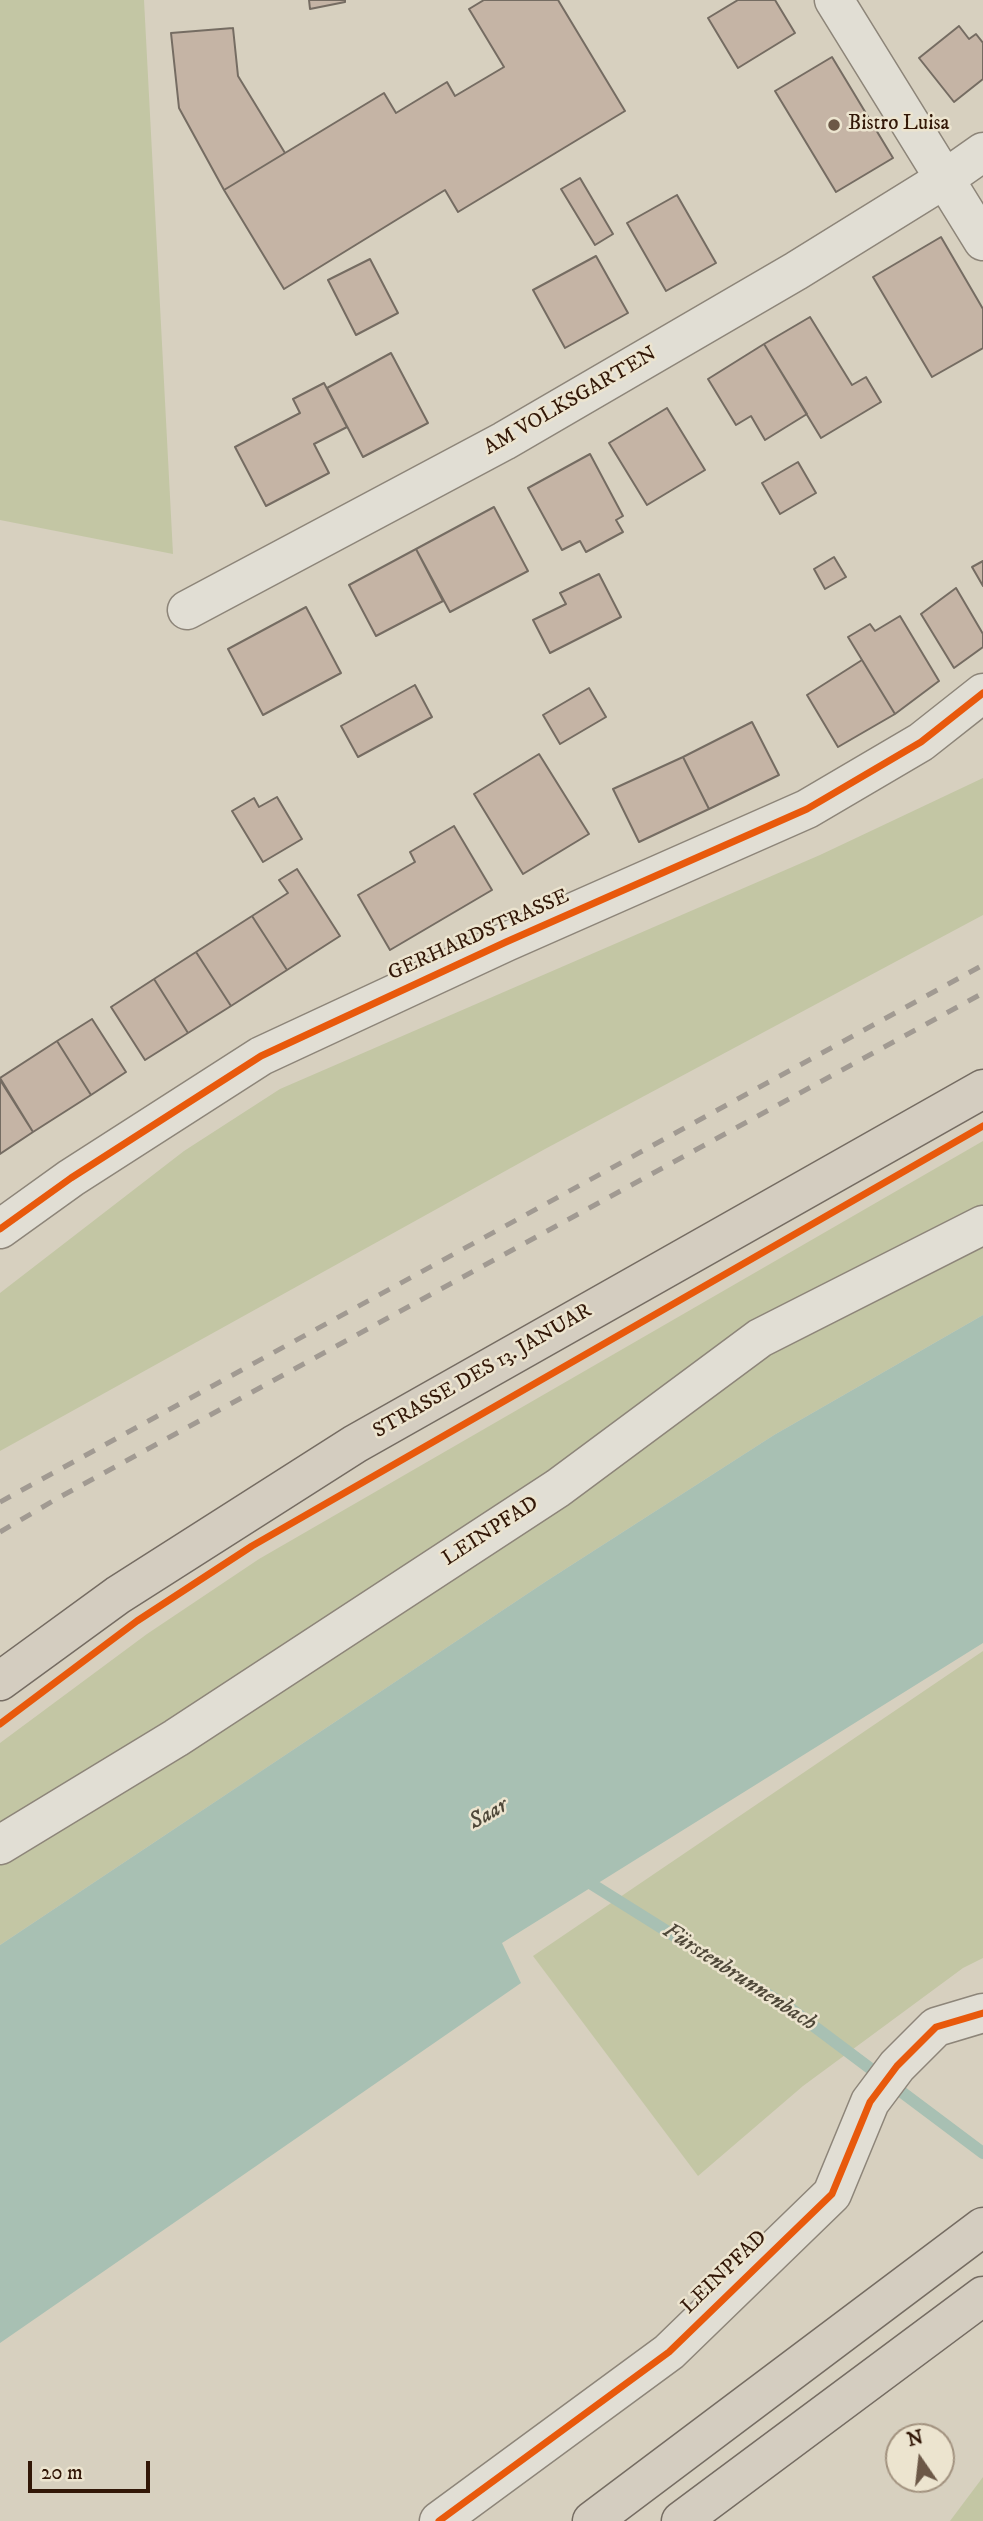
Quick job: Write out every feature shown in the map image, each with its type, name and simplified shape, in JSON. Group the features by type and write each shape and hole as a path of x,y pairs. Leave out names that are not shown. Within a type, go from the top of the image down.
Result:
{"main road":[{"name":"STRASSE DES 13. JANUAR","path":"0,1681 118,1594 355,1444 983,1089"},
{"path":"593,2521 983,2227"},
{"path":"681,2521 983,2296"}],"street":[{"path":"835,0 983,241"},
{"name":"AM VOLKSGARTEN","path":"187,610 504,441 796,271 983,152"},
{"name":"GERHARDSTRASSE","path":"0,1229 71,1178 261,1056 506,942 807,809 921,742 983,693"},
{"name":"LEINPFAD","path":"0,1845 176,1738 558,1488 760,1338 983,1225"},
{"name":"LEINPFAD","path":"439,2521 668,2352 832,2194 870,2102 897,2066 936,2027 983,2013"}],"shaded area":[{"path":"0,0 144,0 173,554 0,520"},
{"path":"983,778 983,915 545,1149 0,1451 0,1293 184,1151 280,1089 820,855"},
{"path":"983,1141 983,1315 774,1435 545,1582 0,1945 0,1743 147,1634 259,1559"},
{"path":"983,1651 983,1958 963,1968 803,2086 698,2176 533,1956"},
{"path":"983,2477 983,2521 950,2521"}],"water":[{"name":"Saar","path":"983,1315 983,1643 502,1943 521,1983 0,2343 0,1945 545,1582 774,1435"}],"building":[{"path":"309,0 345,0 345,2 310,9"},
{"path":"484,0 558,0 625,111 458,212 445,190 284,289 224,190 384,93 396,113 447,82 455,96 504,67 469,9"},
{"path":"738,0 775,0 795,33 738,68 708,18"},
{"path":"959,26 969,39 976,34 983,43 983,79 954,102 919,58"},
{"path":"233,28 238,76 285,153 224,190 179,108 171,33"},
{"name":"Bistro Luisa","path":"832,57 893,158 836,192 775,91"},
{"path":"580,178 613,234 595,245 561,189"},
{"path":"677,195 716,263 666,291 627,223"},
{"path":"941,237 983,309 983,348 932,377 873,277"},
{"path":"596,256 628,313 565,348 533,290"},
{"path":"370,259 398,313 356,335 328,280"},
{"path":"810,317 852,385 866,377 881,402 821,438 764,344"},
{"path":"764,344 807,414 765,440 751,416 736,425 708,379"},
{"path":"391,353 428,423 363,457 327,388"},
{"path":"324,383 347,427 314,444 329,473 266,506 235,447 300,413 293,399"},
{"path":"667,408 705,470 647,505 609,443"},
{"path":"590,454 623,516 616,520 623,532 586,552 580,541 562,550 528,488"},
{"path":"798,462 816,493 780,514 762,483"},
{"path":"494,507 528,571 450,612 416,549"},
{"path":"416,549 443,601 376,636 349,585"},
{"path":"834,557 846,577 825,589 814,569"},
{"path":"983,561 983,586 972,567"},
{"path":"599,574 621,617 550,653 533,620 566,604 560,593"},
{"path":"956,588 983,634 983,647 954,668 921,614"},
{"path":"306,607 341,673 263,715 228,649"},
{"path":"900,616 939,681 895,714 848,637 870,624 875,631"},
{"path":"862,660 895,714 838,747 807,695"},
{"path":"415,685 432,717 358,757 341,726"},
{"path":"589,688 606,717 560,744 543,715"},
{"path":"752,722 779,775 709,809 683,757"},
{"path":"539,754 589,834 523,874 474,794"},
{"path":"683,757 709,809 639,842 613,789"},
{"path":"277,797 302,839 263,862 232,811 254,798 259,807"},
{"path":"454,826 492,890 390,950 358,895 415,862 410,852"},
{"path":"297,869 340,936 287,970 252,916 288,893 279,880"},
{"path":"252,916 287,970 231,1006 196,952"},
{"path":"196,952 231,1006 188,1033 154,979"},
{"path":"154,979 188,1033 145,1060 111,1007"},
{"path":"92,1019 126,1072 91,1095 57,1041"},
{"path":"57,1041 91,1095 33,1132 0,1078"},
{"path":"0,1080 33,1132 0,1154"}],"waterway":[{"name":"Fürstenbrunnenbach","path":"582,1878 791,2009 983,2153"}],"railway":[{"path":"0,1502 983,965"},
{"path":"0,1532 983,993"}],"cycle path":[{"path":"0,1229 71,1178 261,1056 506,942 807,809 921,742 983,693"},
{"path":"0,1724 137,1621 252,1546 983,1126"},
{"path":"439,2521 669,2352 832,2194 870,2102 897,2066 936,2027 983,2013"}],"place":[{"name":"Bistro Luisa","path":"834,125"}]}
